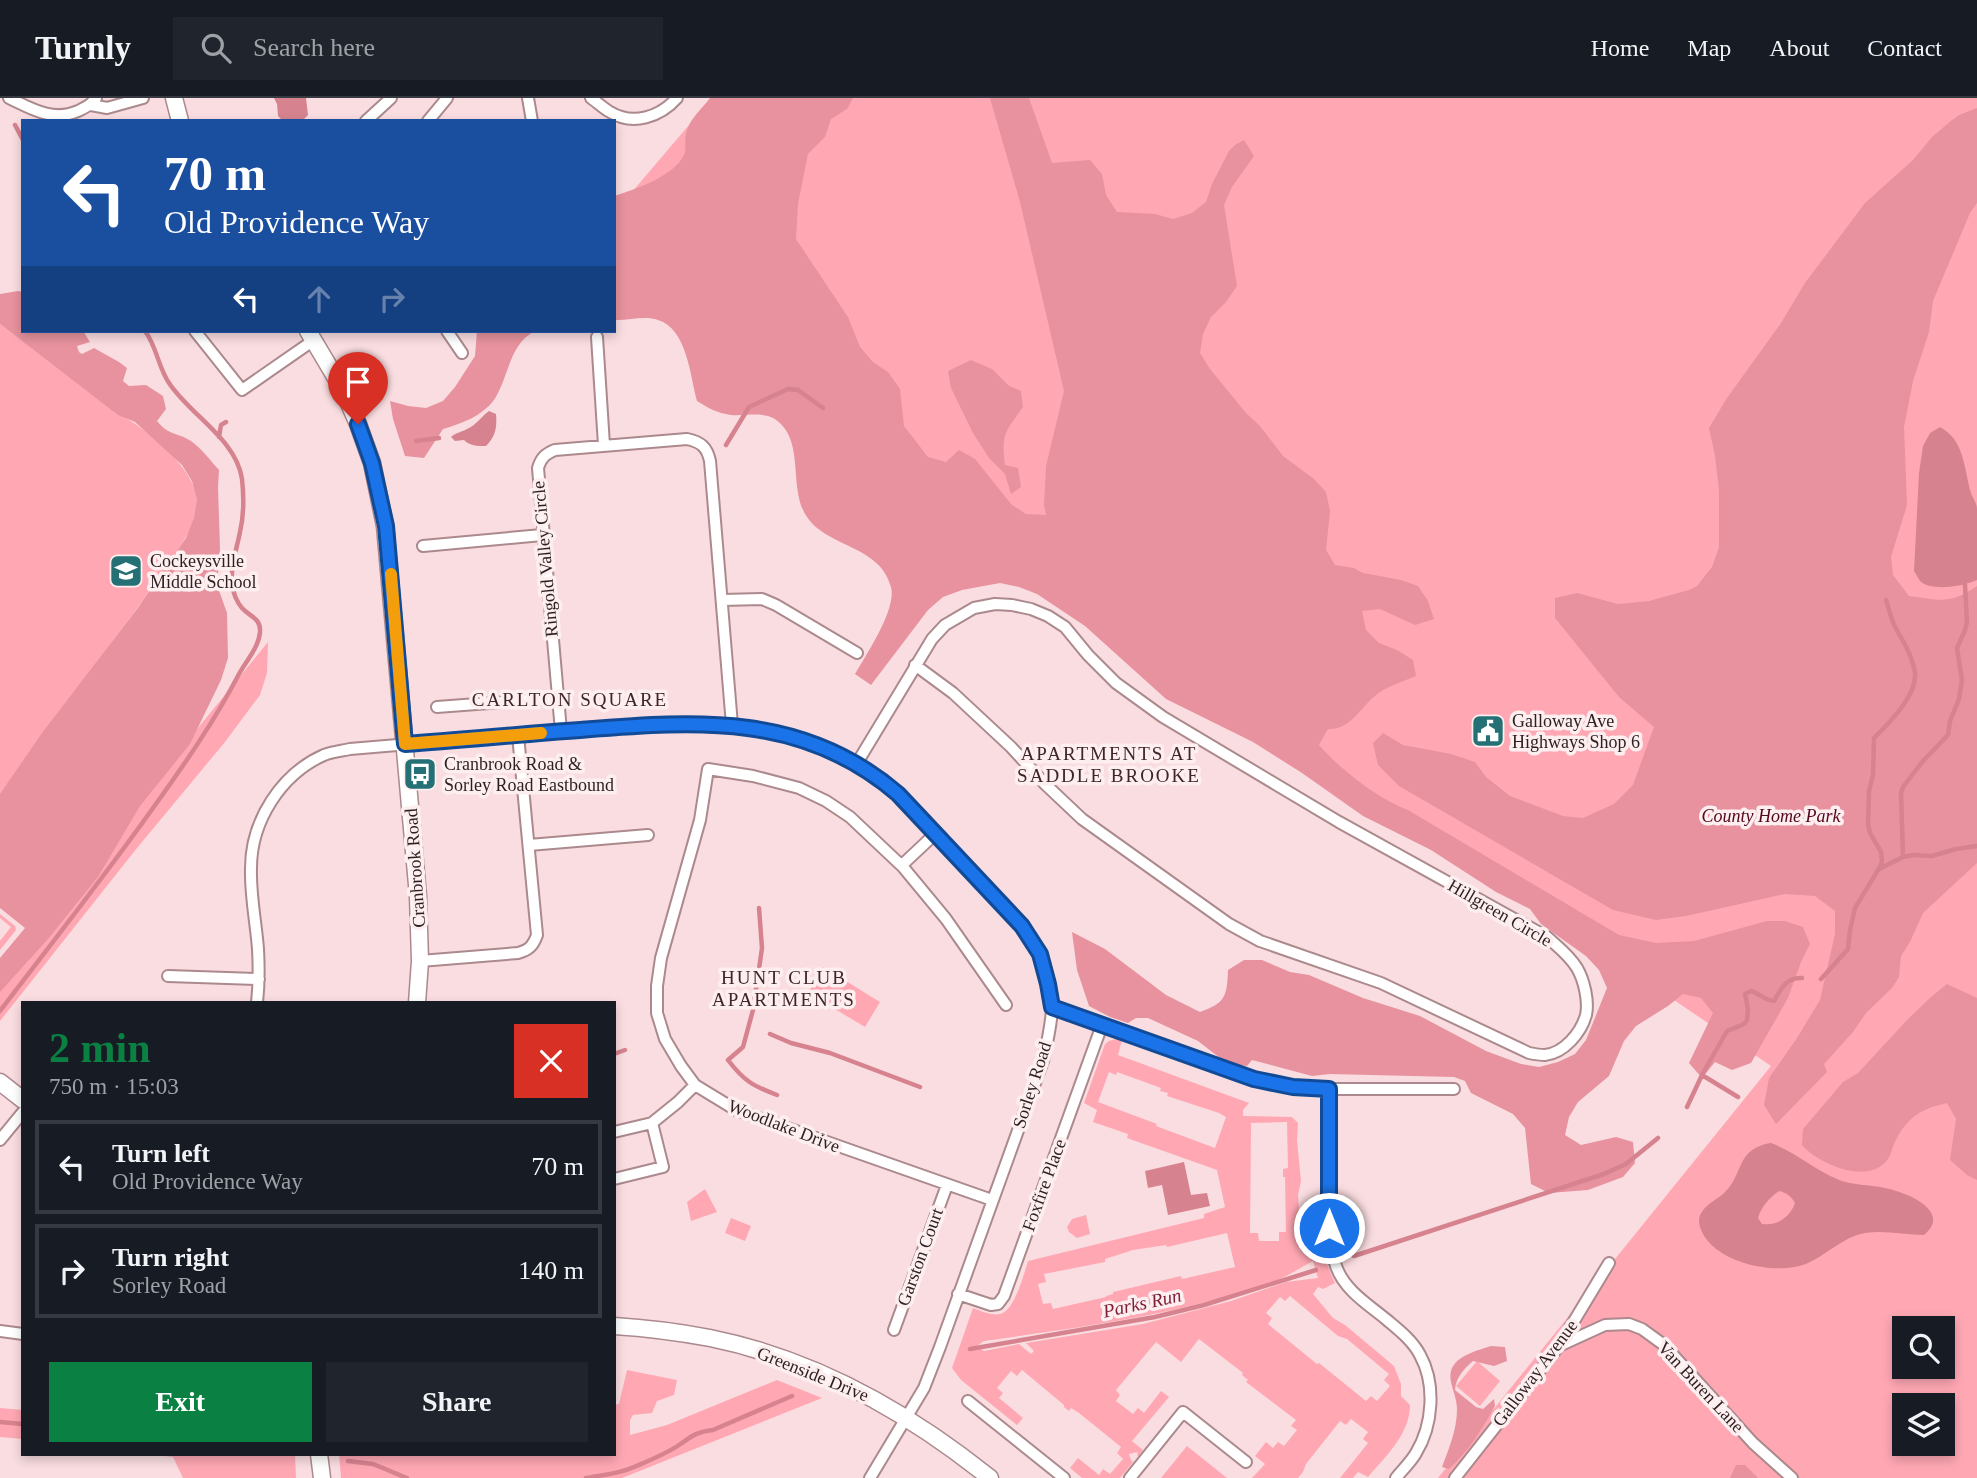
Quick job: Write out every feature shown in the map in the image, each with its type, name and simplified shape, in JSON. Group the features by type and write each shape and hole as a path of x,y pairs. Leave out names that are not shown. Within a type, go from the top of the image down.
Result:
{"street":[{"path":"9,98 60,119 93,101 107,108 143,98"},
{"path":"174,98 179,119"},
{"path":"368,119 391,98"},
{"path":"430,119 447,98"},
{"path":"528,98 532,119"},
{"path":"591,98 609,112 625,119 658,114 677,98"},
{"path":"197,333 242,390 311,335"},
{"path":"448,333 462,353"},
{"name":"Cranbrook Road","path":"311,335 343,390 366,445 378,487 388,546 418,896 420,961 417,1001"},
{"path":"597,337 604,445"},
{"name":"Ringold Valley Circle","path":"561,731 542,536 537,468 540,460 545,454 555,450 687,439 699,442 707,450 710,461 732,724"},
{"path":"423,546 542,536"},
{"path":"722,600 762,599 857,653"},
{"name":"Hillgreen Circle","path":"857,763 915,665 945,625 974,608 995,604 1031,609 1048,616 1065,628 1116,683 1163,717 1339,822 1546,937 1566,952 1578,969 1587,1002 1586,1016 1579,1030 1570,1042 1558,1051 1544,1055 1529,1053 1381,983 1259,941 1229,924 1082,819 953,693 915,665"},
{"path":"437,707 557,698"},
{"name":"Sorley Road","path":"257,1001 259,979 251,867 254,841 263,817 285,782 326,754 350,749 651,724 732,724 820,745 879,777 936,833 1022,926 1040,954 1052,1007 1043,1061 924,1388 870,1478"},
{"path":"420,961 518,953 528,950 534,943 537,935 518,735"},
{"name":"Woodlake Drive","path":"902,865 850,817 826,801 799,788 753,776 708,769 700,820 661,958 657,1013 665,1039 695,1085 716,1099 754,1118 992,1200"},
{"path":"936,833 902,865 946,919 1006,1004"},
{"path":"529,845 648,835"},
{"path":"168,976 259,979"},
{"path":"1052,1007 1254,1079 1293,1087 1454,1089"},
{"name":"Foxfire Place","path":"958,1294 991,1305 999,1304 1004,1296 1102,1025"},
{"path":"0,1082 21,1098"},
{"path":"616,1132 652,1123 695,1085"},
{"path":"1329,1089 1329,1228 1336,1267 1356,1295 1407,1338 1420,1353 1429,1380 1430,1409 1426,1430 1416,1453 1396,1478"},
{"path":"0,1140 21,1114"},
{"path":"616,1179 663,1167 652,1123"},
{"name":"Garston Court","path":"894,1330 947,1185"},
{"name":"Galloway Avenue","path":"1455,1478 1559,1346 1609,1263"},
{"name":"Van Buren Lane","path":"1559,1346 1605,1325 1629,1324 1642,1329 1664,1345 1753,1443 1792,1478"},
{"name":"Greenside Drive","path":"616,1326 691,1335 770,1354 851,1388 907,1418 990,1478"},
{"path":"0,1331 21,1334"},
{"path":"968,1401 1064,1478"},
{"path":"1130,1478 1183,1412 1246,1462"},
{"path":"319,1456 322,1478"}],"green space":[{"path":"710,98 853,98 847,109 831,119 825,137 808,154 798,204 796,239 848,317 860,347 873,362 888,372 900,389 904,426 928,457 946,462 959,450 975,459 1011,504 1026,514 1046,515 1046,466 1064,391 1020,202 990,98 1029,98 1052,163 1090,160 1102,174 1106,195 1117,212 1155,214 1173,219 1192,213 1206,202 1229,151 1244,140 1254,156 1232,187 1224,205 1237,286 1211,317 1203,334 1200,353 1210,369 1283,456 1314,479 1326,492 1330,511 1326,550 1335,565 1418,586 1428,601 1434,619 1415,625 1380,609 1362,611 1366,630 1379,643 1413,660 1416,676 1380,692 1343,726 1328,729 1319,745 1348,773 1372,791 1619,935 1656,943 1694,941 1767,921 1785,921 1803,927 1810,944 1788,998 1751,1063 1732,1070 1715,1062 1702,1078 1689,1063 1713,1013 1701,998 1683,994 1636,1026 1624,1041 1609,1076 1578,1102 1569,1117 1565,1135 1581,1145 1616,1137 1633,1142 1635,1163 1623,1177 1588,1190 1549,1193 1531,1184 1525,1128 1513,1114 1471,1093 1465,1081 1454,1077 1330,1074 1312,1076 1252,1060 1247,1066 1238,1065 1220,1058 1198,1041 1148,1018 1136,1018 1128,1023 1089,1006 1077,970 1072,932 1105,949 1166,995 1200,1012 1223,998 1228,970 1244,960 1262,960 1420,1016 1486,1051 1521,1064 1539,1067 1575,1054 1586,1040 1607,988 1599,970 1586,956 1541,924 1530,909 1496,892 1431,850 1363,816 1253,742 1166,699 1085,626 1037,594 1000,583 962,590 943,597 928,610 871,685 855,674 879,632 889,607 891,587 885,573 865,555 827,535 807,517 798,492 790,438 783,427 769,416 726,414 697,401 686,354 668,325 647,318 616,320 616,195 663,176 679,163 685,153 685,137 696,115"},
{"name":"County Home Park","path":"712,98 1977,98 1977,1478 1438,1478 1771,1066 1186,668 616,215 616,211"},
{"path":"1977,108 1977,203 1970,213 1933,301 1929,332 1913,381 1904,427 1907,505 1891,557 1893,575 1909,596 1952,599 1977,586 1977,863 1923,913 1901,956 1899,977 1892,988 1866,1013 1824,1064 1827,1072 1776,1124 1764,1105 1769,1078 1820,1000 1835,934 1835,911 1815,896 1785,894 1656,920 1613,910 1399,786 1378,765 1373,743 1383,733 1403,745 1451,754 1475,762 1486,777 1510,796 1563,816 1583,818 1614,804 1633,785 1654,727 1619,697 1555,618 1555,598 1577,593 1618,604 1649,601 1697,586 1712,567 1719,547 1719,490 1709,428 1805,283 1865,203 1913,160 1932,137 1959,115"},
{"path":"21,292 21,333 84,333 90,342 77,346 79,352 82,354 94,348 127,368 123,381 129,386 146,385 163,396 166,409 157,421 169,432 195,444 219,470 220,549 217,585 227,613 228,658 221,680 190,744 140,806 98,877 48,939 0,992 0,958 25,928 0,908 0,794 186,538 194,518 197,500 192,481 182,465 135,422 118,415 0,324 0,294"},
{"path":"0,324 168,450 189,476 197,502 193,522 179,548 0,794"},
{"path":"477,333 532,333 515,352 499,391 484,411 443,429 424,458 405,456 390,401 426,408 443,401 475,356"},
{"path":"971,360 992,369 1009,386 1021,391 1023,407 1008,428 1004,440 1005,465 1018,468 1021,487 1011,494 1005,474 989,458 973,433 951,388 948,371"},
{"path":"268,642 267,673 260,695 0,1021 0,971"},
{"path":"0,914 15,926 16,930 0,950 0,941 11,927 0,918"},
{"path":"823,967 880,1002 865,1027 808,993"},
{"path":"1947,984 1977,998 1977,1180 1950,1160 1956,1119 1947,1103 1929,1108 1909,1121 1888,1159 1880,1167 1869,1171 1831,1165 1810,1152 1802,1145 1803,1129 1843,1082 1858,1073 1907,1020"},
{"path":"1119,1038 1122,1040 1118,1055 1249,1103 1243,1110 1243,1116 1292,1117 1298,1123 1301,1181 1299,1209 1307,1218 1308,1249 1322,1245 1335,1283 1323,1289 1318,1287 1313,1294 1333,1318 1394,1366 1401,1384 1401,1396 1410,1405 1406,1426 1401,1435 1368,1477 1358,1472 1353,1478 1340,1478 1368,1443 1363,1439 1368,1432 1351,1419 1346,1425 1340,1421 1298,1478 1252,1478 1265,1464 1255,1456 1266,1442 1273,1448 1278,1442 1284,1446 1297,1430 1291,1426 1296,1420 1246,1382 1248,1380 1243,1373 1199,1339 1181,1362 1156,1342 1116,1390 1120,1395 1116,1401 1133,1414 1138,1408 1144,1413 1161,1391 1169,1397 1132,1441 1143,1450 1138,1457 1137,1452 1129,1454 1133,1462 1120,1478 1082,1478 1070,1468 1078,1458 1099,1475 1103,1469 1110,1474 1123,1459 1117,1453 1121,1447 1079,1413 1071,1408 1069,1411 1022,1370 1017,1376 1011,1371 997,1388 1003,1393 999,1398 1023,1418 1017,1425 961,1380 952,1368 973,1308 994,1314 1005,1312 1018,1292 1028,1261 1204,1218 1204,1214 1225,1207 1217,1170 1127,1138 1128,1134 1093,1122 1097,1110 1084,1103 1105,1044","holes":["1109,1072 1116,1075 1117,1072 1161,1088 1160,1091 1168,1093 1167,1096 1226,1117 1215,1148 1098,1102","1287,1122 1288,1168 1283,1169 1286,1232 1279,1232 1279,1241 1259,1241 1258,1233 1250,1233 1251,1123","1227,1233 1235,1267 1182,1279 1181,1276 1053,1309 1051,1303 1043,1304 1038,1284 1046,1282 1044,1274 1105,1262 1105,1259 1133,1250 1167,1247","1313,1261 1318,1278 1286,1282 1231,1301 1143,1324 1026,1343 1034,1351 1031,1354 1019,1344 984,1351 977,1346 984,1341 1131,1318 1204,1303 1285,1277","1290,1296 1389,1374 1384,1380 1390,1386 1377,1401 1371,1396 1366,1401 1268,1324 1272,1318 1266,1313 1280,1297 1285,1301"]},
{"path":"705,1189 717,1212 691,1221 687,1202"},
{"path":"1086,1215 1090,1234 1077,1238 1067,1227 1072,1219"},
{"path":"731,1218 751,1226 745,1241 725,1233"},
{"path":"1491,1346 1505,1347 1507,1361 1494,1366 1473,1361 1459,1377 1455,1390 1476,1407 1483,1409 1494,1399 1495,1406 1463,1455 1449,1469 1442,1467 1457,1417 1451,1382 1453,1367 1462,1357"},
{"path":"1477,1361 1500,1381 1480,1406 1456,1386"},
{"path":"627,1370 677,1380 674,1395 657,1401 652,1413 633,1415 630,1420 630,1435 667,1425 777,1380 822,1398 622,1478 341,1478 339,1456 616,1456 616,1405 619,1404"},
{"path":"0,1408 21,1410 21,1439 0,1437"},
{"path":"1187,1446 1227,1478 1161,1478"},
{"path":"165,1456 295,1456 296,1478 183,1478 173,1457"},
{"path":"1736,1465 1745,1465 1758,1478 1730,1478"}],"shaded area":[{"path":"274,98 306,98 308,115 304,119 281,119 278,116"},
{"path":"489,411 496,414 496,423 494,435 486,446 471,445 464,440 455,441 451,437 472,427"},
{"path":"1940,427 1959,448 1977,509 1977,580 1957,586 1940,587 1920,581 1914,571 1923,446 1930,433"},
{"path":"1771,1143 1843,1181 1885,1188 1914,1198 1930,1211 1932,1226 1924,1235 1880,1232 1857,1235 1808,1263 1795,1267 1764,1267 1731,1258 1717,1250 1707,1239 1700,1227 1700,1216 1705,1208 1729,1188 1745,1157 1759,1146","holes":["1779,1191 1788,1195 1795,1203 1793,1208 1778,1222 1762,1224 1758,1218 1764,1206"]},
{"path":"1184,1162 1191,1195 1207,1193 1210,1206 1168,1215 1162,1185 1148,1188 1145,1171"}],"waterway":[{"path":"15,125 21,136"},
{"path":"0,1011 176,776 219,709 259,638 259,624 240,606 232,584 243,513 242,479 238,465 222,439 169,383 146,333"},
{"path":"726,445 749,407 788,389 798,390 823,408"},
{"path":"219,437 221,425 226,422"},
{"path":"416,441 439,438"},
{"path":"1903,857 1903,787 1948,735 1950,721 1959,699 1962,680 1957,648 1967,622 1965,585"},
{"path":"1821,979 1848,949 1855,908 1881,865 1881,852 1868,824 1874,738 1907,700 1914,682 1912,661 1886,600"},
{"path":"1879,869 1903,857 1932,856 1977,846"},
{"path":"759,908 762,948 753,1010 743,1047 728,1060 750,1082 777,1095"},
{"path":"1687,1107 1727,1031 1747,1020 1745,994 1751,991 1774,1001 1788,982 1802,978"},
{"path":"770,1034 920,1087"},
{"path":"616,1053 625,1050"},
{"path":"1702,1075 1738,1097"},
{"name":"Parks Run","path":"1354,1256 1604,1174 1626,1164 1658,1138"},
{"name":"Parks Run","path":"970,1349 1155,1317 1204,1305 1316,1270"},
{"name":"Parks Run","path":"586,1478 628,1469 668,1451 694,1435 713,1430 792,1396"},
{"name":"Parks Run","path":"0,1422 21,1424"},
{"name":"Parks Run","path":"348,1461 373,1464 407,1478"}],"slow traffic":[{"path":"391,574 405,744 541,733"}],"place":[{"name":"Cockeysville Middle School","path":"126,571"},
{"name":"Galloway Ave Highways Shop 6","path":"1488,731"},
{"name":"Cranbrook Road & Sorley Road Eastbound","path":"420,774"}],"district":[{"name":"CARLTON SQUARE","path":"570,699"},
{"name":"APARTMENTS AT SADDLE BROOKE","path":"1109,764"},
{"name":"HUNT CLUB APARTMENTS","path":"784,988"}],"route":[{"path":"358,424 372,463 386,526 405,744 651,724 732,724 820,745 857,763 879,777 898,794 1022,926 1040,954 1052,1007 1254,1079 1293,1087 1329,1089 1329,1228"}]}
